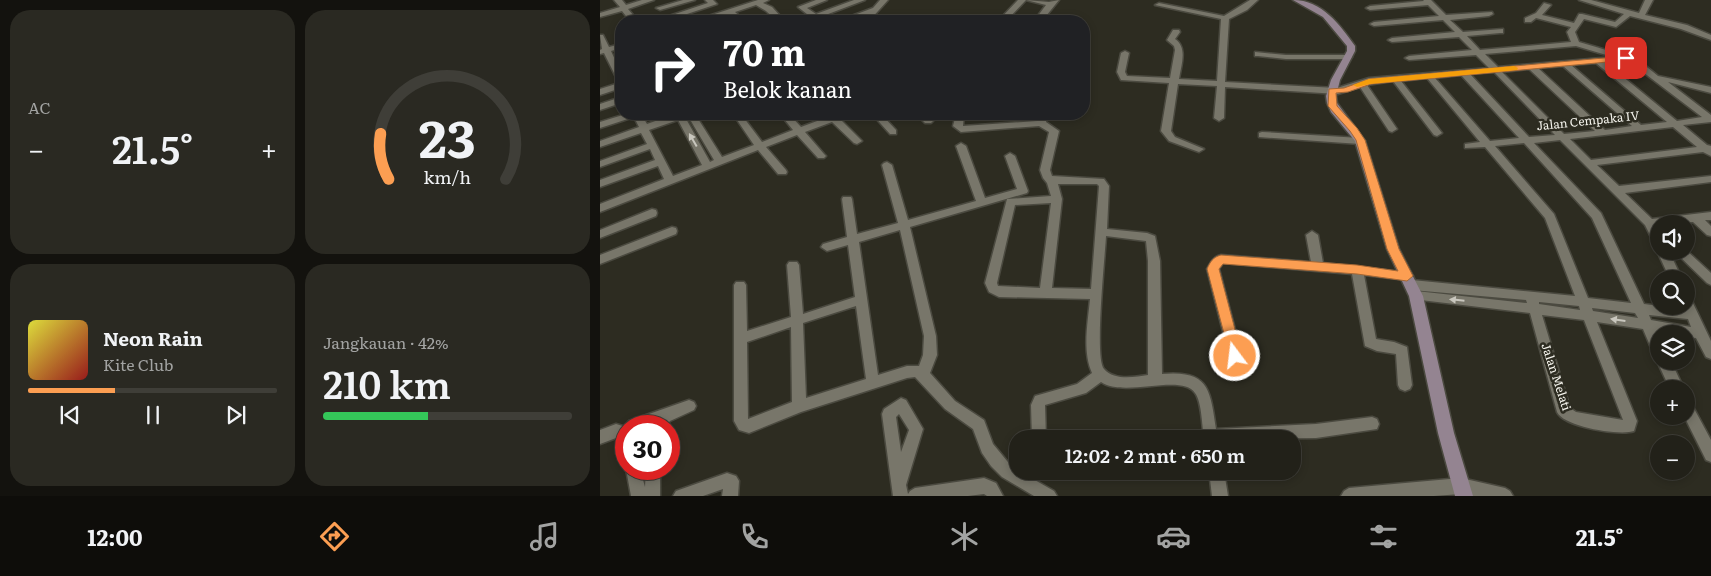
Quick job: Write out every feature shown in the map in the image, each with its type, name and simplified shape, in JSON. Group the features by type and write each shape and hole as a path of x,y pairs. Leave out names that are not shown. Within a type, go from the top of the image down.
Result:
{"street":[{"path":"618,0 625,6"},
{"path":"600,15 650,0"},
{"path":"654,0 665,15"},
{"path":"660,8 690,0"},
{"path":"742,0 749,6"},
{"path":"812,15 802,7 823,0"},
{"path":"820,15 861,0"},
{"path":"870,15 884,0"},
{"path":"1008,15 1022,0"},
{"path":"1030,0 1053,2"},
{"path":"1159,5 1224,18 1244,8 1254,0"},
{"path":"1297,0 1329,18 1350,44 1351,51 1332,91 1333,106 1354,130 1360,140 1393,249 1411,286 1438,399 1463,491"},
{"path":"1583,0 1694,30 1711,38"},
{"path":"1641,16 1649,0"},
{"path":"681,15 711,2 721,14 762,1 776,15"},
{"path":"1043,15 1053,2"},
{"path":"1370,8 1428,2 1560,136 1618,190 1650,227"},
{"path":"1538,15 1547,5"},
{"path":"859,15 876,9"},
{"path":"730,11 734,15"},
{"path":"1576,44 1571,32 1582,16 1616,25 1629,13"},
{"path":"1374,24 1489,14"},
{"path":"1528,20 1534,15 1538,15 1574,25"},
{"path":"1219,118 1224,18"},
{"path":"1392,40 1500,31"},
{"path":"1176,32 1171,40 1179,48 1166,132 1172,139 1199,149"},
{"path":"600,38 603,51 615,73"},
{"path":"1409,58 1576,44 1634,61 1710,119"},
{"path":"1125,53 1121,72 1124,78 1174,83 1332,91 1345,90 1364,82 1628,58"},
{"path":"1258,54 1286,57 1348,57"},
{"path":"1598,61 1709,150"},
{"path":"1565,64 1639,128"},
{"path":"1532,67 1603,133"},
{"path":"1464,73 1597,216 1650,334"},
{"path":"1430,77 1550,217 1586,309"},
{"path":"1657,78 1711,90"},
{"path":"1396,80 1436,133"},
{"path":"1362,84 1392,129"},
{"path":"600,92 615,86"},
{"path":"600,107 615,102"},
{"name":"Jalan Cempaka IV","path":"1468,146 1603,133 1710,119"},
{"path":"600,125 616,120"},
{"path":"639,120 670,181"},
{"path":"600,144 665,120"},
{"path":"684,120 708,166"},
{"path":"695,120 720,162"},
{"path":"741,120 782,172"},
{"path":"790,120 820,156"},
{"path":"600,208 800,131 824,120"},
{"path":"833,120 857,141"},
{"path":"882,120 893,132"},
{"path":"959,120 958,126 961,129 1027,120"},
{"path":"1044,120 1054,131 1054,140 1045,170 1048,178 1052,181 1057,199 1045,293"},
{"path":"1262,135 1360,140"},
{"path":"600,164 652,145"},
{"path":"961,146 982,203"},
{"path":"1590,163 1709,150"},
{"path":"827,246 904,226 1023,191 1010,156"},
{"path":"600,184 660,162"},
{"path":"887,165 904,226 930,336 930,355 923,374"},
{"path":"1618,190 1711,179"},
{"path":"1052,181 1100,181 1104,186 1093,347 1096,369 1100,375 1111,381 1121,383 1154,380 1188,380 1196,383 1202,390 1209,430"},
{"path":"847,199 873,384"},
{"path":"1057,199 1011,202 991,283 994,289 999,292 1097,294"},
{"path":"600,234 652,213"},
{"path":"1696,218 1711,216"},
{"path":"1696,218 1711,232"},
{"path":"600,260 672,231"},
{"path":"1101,232 1147,236 1151,239 1154,260 1154,380"},
{"path":"1312,235 1318,267"},
{"path":"1239,370 1213,269 1221,259 1357,270 1411,286 1586,309 1645,324 1700,334"},
{"path":"1690,260 1711,280"},
{"path":"793,265 797,319 799,406"},
{"path":"1357,270 1370,342 1373,346 1397,348 1402,351 1405,385"},
{"path":"740,285 742,338 741,421 744,425 749,426 799,406 907,372 916,372 923,374 940,395 979,425 987,448 1002,466 1025,483 1049,496"},
{"path":"742,338 861,300"},
{"name":"Jalan Melati","path":"1533,302 1564,412 1573,418 1625,427 1629,426 1630,421 1586,309"},
{"path":"1586,309 1650,310"},
{"path":"1693,315 1700,334 1711,353"},
{"path":"1039,430 1038,405 1040,400 1081,389 1100,375"},
{"path":"672,415 689,406"},
{"path":"1301,431 1372,424"},
{"path":"1695,424 1711,455"},
{"path":"600,437 615,432"},
{"path":"635,480 639,496"},
{"path":"652,496 653,480"},
{"path":"681,496 727,480 731,481 730,496"},
{"path":"1217,480 1220,496"},
{"path":"922,495 984,486 991,488 995,496"},
{"path":"1349,496 1463,491 1505,496"}],"slow traffic":[{"path":"1357,85 1369,81 1514,68"}],"route":[{"path":"1235,356 1213,269 1221,259 1407,276 1393,249 1360,140 1354,130 1333,106 1331,102 1332,91 1338,92 1369,81 1626,58"}]}
